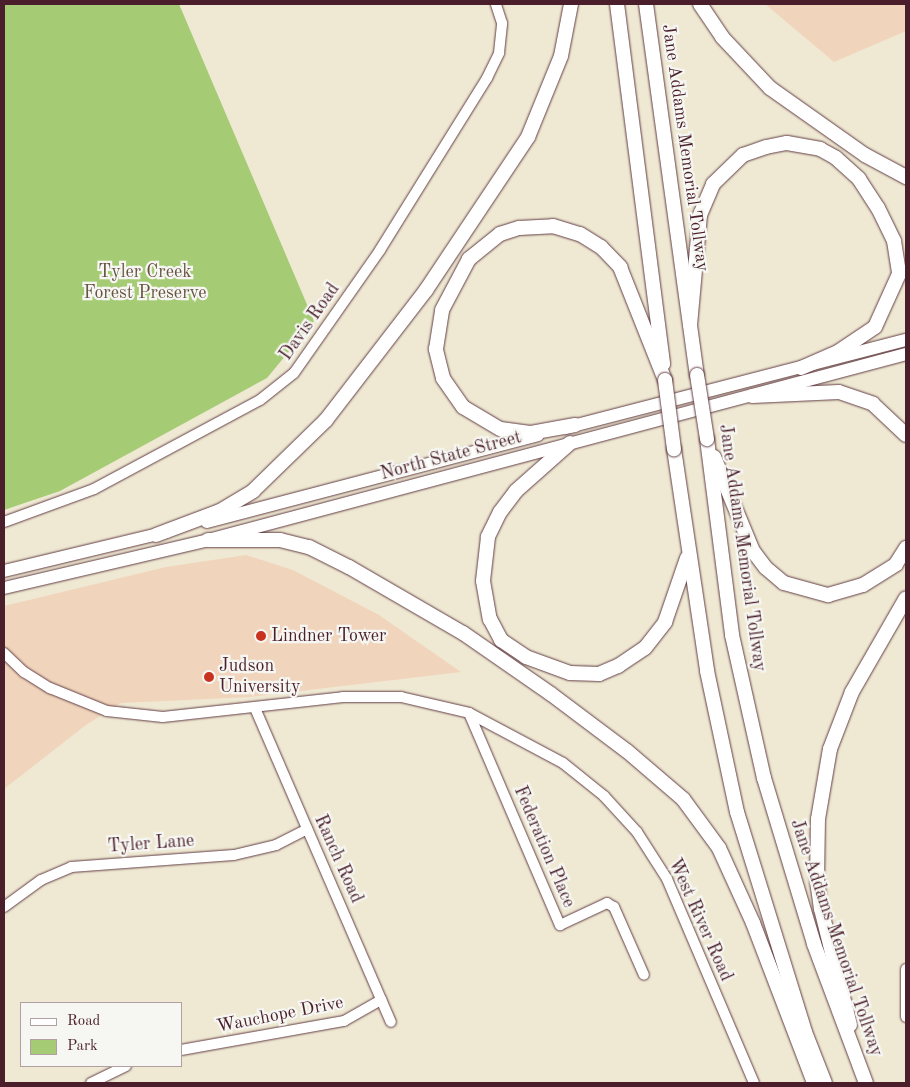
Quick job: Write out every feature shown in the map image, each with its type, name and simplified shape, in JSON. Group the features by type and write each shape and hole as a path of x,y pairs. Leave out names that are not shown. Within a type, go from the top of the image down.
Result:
{"highway":[{"path":"156,535 220,511 253,491 326,420 426,290 528,137 561,56 571,4"},
{"path":"617,4 674,449 707,671 737,812 805,1032 825,1083"},
{"name":"Jane Addams Memorial Tollway","path":"646,4 696,375 707,439 732,635 764,778 814,944 866,1083"},
{"path":"700,4 722,37 770,88 865,154 906,178"},
{"path":"690,325 700,215 714,184 743,155 766,147 787,143 820,149 836,158 859,179 878,208 894,241 899,274 875,327 838,352 801,368"},
{"path":"574,425 530,433 500,429 463,408 443,378 436,349 442,310 469,259 500,234 529,227 553,226 580,234 601,247 620,267 665,380"},
{"path":"752,396 839,392 872,404 906,435"},
{"path":"707,439 753,551 766,568 784,583 828,595 864,585 896,564 906,548"},
{"path":"570,442 516,491 500,512 488,537 483,581 490,619 501,640 526,656 570,673 599,674 618,666 644,648 665,622 680,587 689,553"},
{"path":"208,540 280,540 309,547 349,567 463,634 551,694 627,751 683,799 723,857 753,923 814,1083"},
{"path":"855,1056 841,984 821,909 817,881 818,819 830,749 852,692 906,598"}],"main road":[{"name":"North State Street","path":"4,570 156,535 906,340"},
{"name":"North State Street","path":"4,588 208,540 906,354"}],"street":[{"name":"Davis Road","path":"4,522 71,500 109,482 260,400 294,373 380,250 488,78 499,53 502,23 496,4"},
{"name":"West River Road","path":"4,653 50,688 107,711 163,717 372,696 418,700 470,714 563,764 604,796 637,832 667,879 754,1083"},
{"name":"Ranch Road","path":"255,708 392,1022"},
{"name":"Federation Place","path":"470,714 560,925 607,903 614,907 644,975"},
{"name":"Tyler Lane","path":"4,907 41,880 71,867 234,855 276,845 307,829"},
{"path":"906,969 906,1017"},
{"name":"Wauchope Drive","path":"182,1050 344,1021 381,1000"},
{"path":"91,1083 124,1067"}],"shaded area":[{"path":"765,4 906,4 906,31 834,62"},
{"name":"Judson University","path":"246,555 293,570 379,615 461,672 250,697 121,703 86,725 4,789 4,606 166,567"}],"green space":[{"name":"Tyler Creek Forest Preserve","path":"4,4 179,4 314,321 267,378 60,491 4,510"}],"place":[{"name":"Lindner Tower","path":"261,636"},
{"name":"Judson University","path":"209,677"}]}
